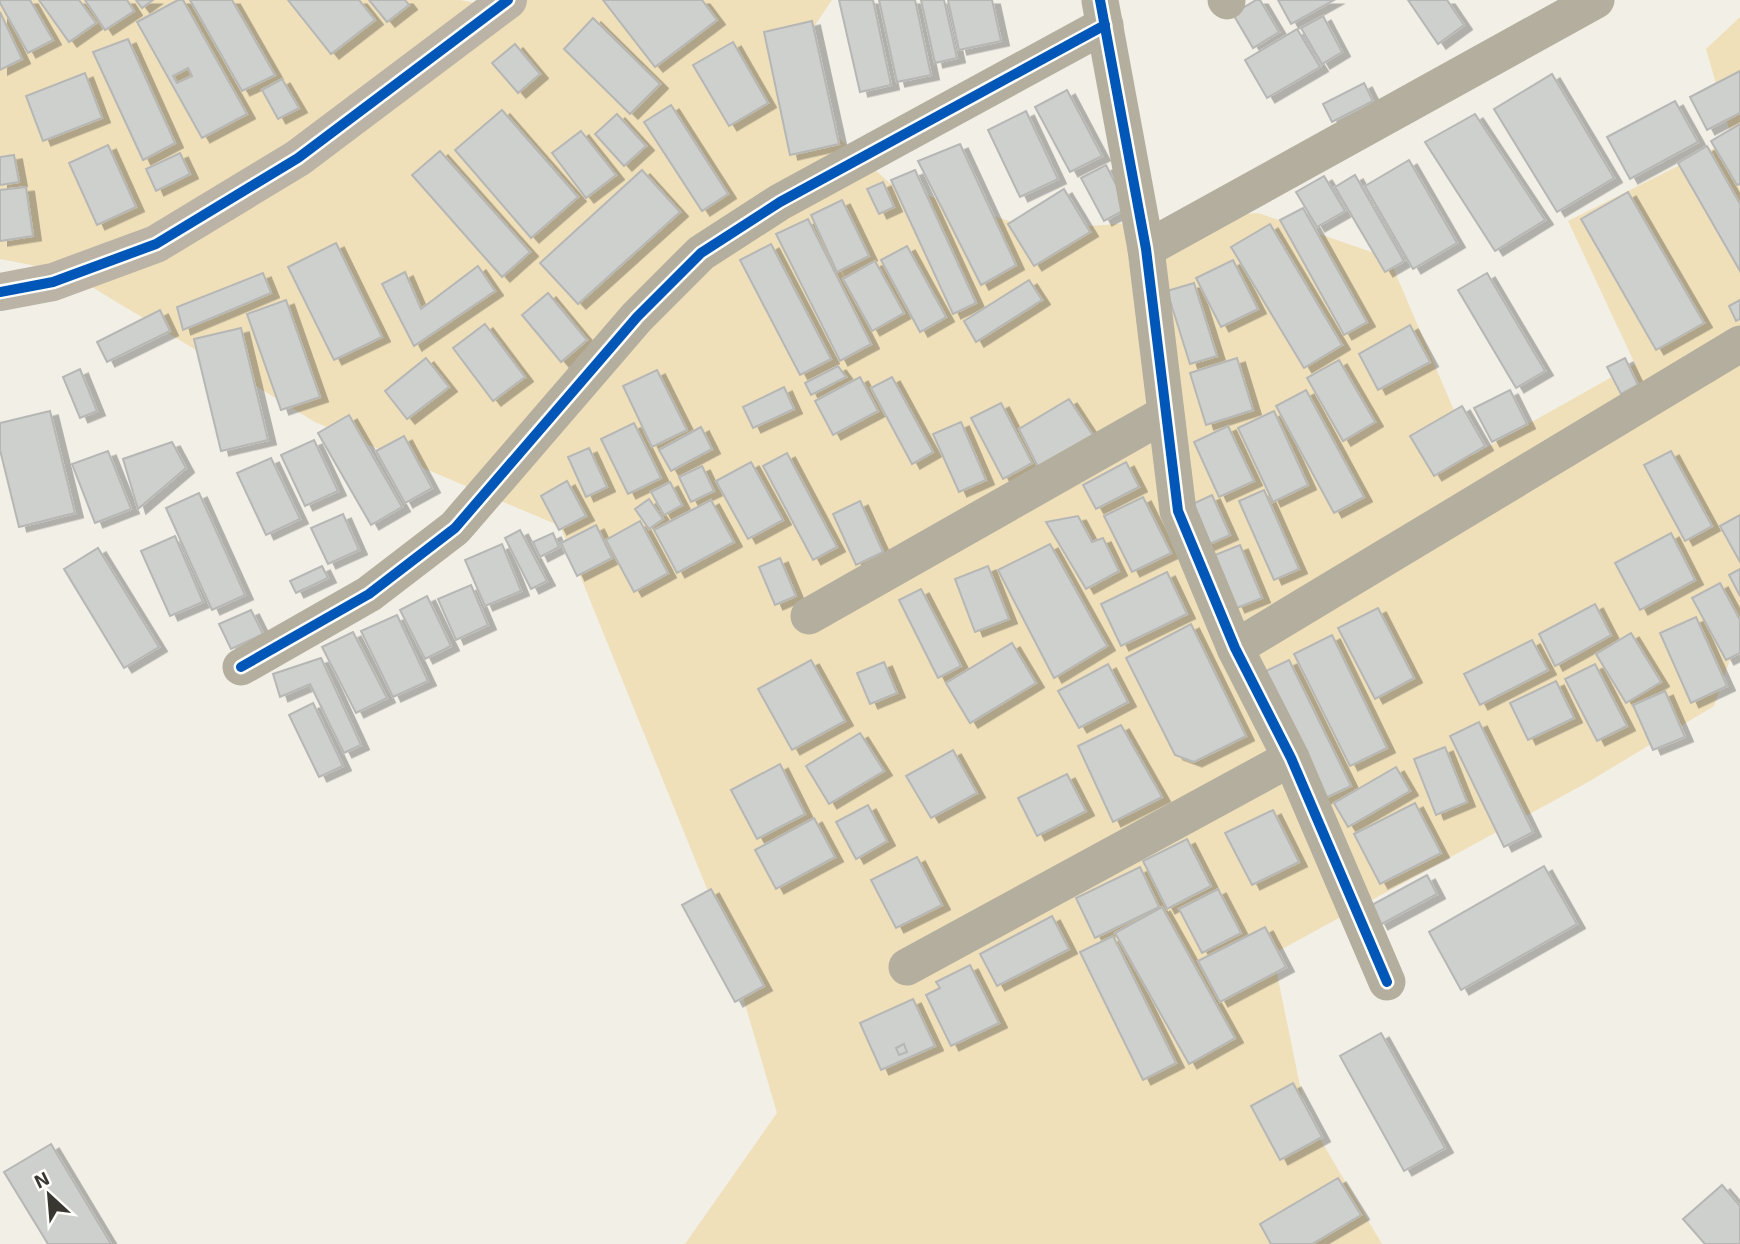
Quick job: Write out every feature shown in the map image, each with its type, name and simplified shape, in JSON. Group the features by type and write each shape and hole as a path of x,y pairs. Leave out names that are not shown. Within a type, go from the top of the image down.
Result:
{"street":[{"path":"0,292 53,282 156,244 298,158 508,0"},
{"path":"1146,249 1596,0"},
{"path":"241,667 369,594 455,528 637,317 701,253 780,202 1103,12 1146,249 1178,511 1235,648 1291,758 1387,982"},
{"path":"1235,648 1740,344"},
{"path":"810,616 1165,414"},
{"path":"906,967 1291,758"}],"shaded area":[{"path":"0,0 460,0 476,3 479,0 832,0 776,83 891,184 1038,230 1258,213 1389,258 1473,455 1635,364 1568,221 1732,139 1706,49 1740,17 1740,630 1714,706 1590,781 1273,954 1306,1115 1382,1244 685,1244 777,1113 722,926 560,526 315,422 67,272 0,259"}],"building":[{"path":"0,0 30,0 53,40 28,53"},
{"path":"39,0 79,0 96,23 69,42"},
{"path":"85,0 127,0 134,11 105,30"},
{"path":"136,0 153,0 142,8"},
{"path":"178,0 183,0 247,114 202,138 137,22","holes":["188,68 192,76 177,83 173,76"]},
{"path":"190,0 232,0 275,75 242,91"},
{"path":"288,0 359,0 375,20 331,54"},
{"path":"369,0 405,0 409,5 387,22"},
{"path":"603,0 702,0 717,20 655,67"},
{"path":"839,0 873,0 891,85 860,92"},
{"path":"879,0 915,0 931,75 897,82"},
{"path":"921,0 944,0 957,58 935,63"},
{"path":"948,0 992,0 1001,41 959,50"},
{"path":"1260,0 1279,32 1253,48 1233,14"},
{"path":"1278,0 1334,0 1291,24"},
{"path":"1408,0 1447,0 1464,25 1438,44"},
{"path":"0,12 22,59 0,70"},
{"path":"1323,16 1342,52 1322,64 1301,28"},
{"path":"593,18 660,84 630,114 564,49"},
{"path":"812,21 839,144 790,155 764,32"},
{"path":"1297,29 1320,67 1267,98 1245,60"},
{"path":"128,39 175,143 143,160 93,52"},
{"path":"733,42 768,103 729,126 693,65"},
{"path":"515,44 540,74 518,93 492,63"},
{"path":"1740,71 1740,113 1707,130 1690,97"},
{"path":"85,73 102,118 43,141 26,96"},
{"path":"1552,74 1614,178 1557,212 1494,109"},
{"path":"282,79 299,108 278,119 262,90"},
{"path":"1364,83 1373,101 1332,122 1323,104"},
{"path":"1067,90 1102,156 1070,172 1035,107"},
{"path":"1675,101 1698,142 1630,179 1607,137"},
{"path":"671,105 728,194 702,211 644,122"},
{"path":"502,110 578,197 531,238 455,150"},
{"path":"1026,111 1058,179 1020,197 988,130"},
{"path":"617,114 646,146 624,166 595,134"},
{"path":"1475,114 1545,220 1495,251 1425,142"},
{"path":"1740,124 1740,184 1737,185 1711,141"},
{"path":"581,131 616,175 586,198 552,153"},
{"path":"960,144 1016,265 981,285 918,161"},
{"path":"108,145 136,207 97,225 69,163"},
{"path":"1707,146 1740,204 1740,271 1678,163"},
{"path":"440,151 530,252 502,277 412,175"},
{"path":"180,153 190,174 156,191 146,169"},
{"path":"14,155 19,182 0,185 0,157"},
{"path":"1409,160 1457,243 1413,269 1365,186"},
{"path":"1106,165 1128,208 1104,221 1081,178"},
{"path":"642,170 680,212 578,304 540,263"},
{"path":"915,170 976,303 953,314 891,180"},
{"path":"1355,175 1404,261 1385,272 1335,187"},
{"path":"1324,176 1345,211 1317,227 1296,192"},
{"path":"883,182 894,207 879,214 867,189"},
{"path":"26,187 33,236 0,241 0,190"},
{"path":"1064,189 1090,232 1034,266 1008,224"},
{"path":"1628,192 1704,323 1656,350 1581,219"},
{"path":"842,200 869,256 837,272 811,215"},
{"path":"1303,208 1367,322 1344,335 1280,220"},
{"path":"808,219 871,344 840,361 776,234"},
{"path":"1270,224 1342,345 1304,368 1231,247"},
{"path":"336,243 382,337 334,360 288,267"},
{"path":"771,244 831,359 800,375 740,260"},
{"path":"907,246 946,317 920,332 881,260"},
{"path":"1233,260 1258,309 1221,327 1196,278"},
{"path":"875,261 904,313 872,331 843,279"},
{"path":"478,266 495,291 414,346 382,284 405,272 421,309"},
{"path":"263,273 271,293 183,330 177,307"},
{"path":"1487,273 1545,371 1516,388 1458,290"},
{"path":"1029,280 1042,300 976,342 964,321"},
{"path":"1194,283 1217,356 1190,364 1167,291"},
{"path":"548,293 587,340 561,362 522,315"},
{"path":"286,300 320,397 281,410 247,314"},
{"path":"1740,300 1740,319 1736,321 1729,306"},
{"path":"160,310 170,331 107,362 97,342"},
{"path":"485,324 525,377 493,401 453,348"},
{"path":"1410,325 1430,362 1378,390 1359,354"},
{"path":"241,328 268,440 221,451 194,339"},
{"path":"426,358 449,387 407,419 385,391"},
{"path":"1237,358 1253,410 1206,425 1190,373"},
{"path":"1625,358 1638,385 1621,394 1607,367"},
{"path":"1339,360 1375,422 1343,441 1307,378"},
{"path":"838,366 846,377 811,395 805,383"},
{"path":"80,369 97,411 80,418 63,377"},
{"path":"657,370 687,430 652,447 623,386"},
{"path":"860,377 878,411 833,435 815,401"},
{"path":"892,377 933,452 912,464 871,388"},
{"path":"784,387 794,409 753,428 743,407"},
{"path":"1306,390 1364,497 1334,513 1276,406"},
{"path":"1510,390 1527,424 1492,442 1474,408"},
{"path":"1069,399 1096,440 1039,469 1019,429"},
{"path":"1001,403 1032,463 1003,479 971,418"},
{"path":"1462,406 1485,446 1434,476 1410,436"},
{"path":"50,411 75,513 19,527 0,450 0,423"},
{"path":"1274,411 1308,485 1273,502 1238,428"},
{"path":"349,415 402,507 371,525 318,433"},
{"path":"961,422 986,480 959,492 933,434"},
{"path":"634,423 661,478 628,494 601,439"},
{"path":"1228,426 1254,481 1219,497 1194,442"},
{"path":"701,427 712,449 671,471 659,450"},
{"path":"404,436 432,488 405,503 376,451"},
{"path":"314,440 338,491 305,506 281,455"},
{"path":"172,442 186,468 138,509 123,459"},
{"path":"589,448 607,487 586,497 568,457"},
{"path":"108,451 131,509 95,523 72,464"},
{"path":"1671,451 1712,526 1685,541 1644,465"},
{"path":"787,453 837,547 813,560 763,466"},
{"path":"271,458 300,519 266,535 237,473"},
{"path":"751,462 783,520 748,539 716,481"},
{"path":"1126,462 1139,487 1096,509 1083,485"},
{"path":"702,466 714,491 691,502 679,477"},
{"path":"567,481 586,516 559,530 541,496"},
{"path":"670,482 682,505 664,515 651,492"},
{"path":"1264,490 1299,569 1274,580 1239,501"},
{"path":"199,493 245,595 212,610 166,508"},
{"path":"1212,495 1230,535 1203,547 1186,507"},
{"path":"1143,497 1171,553 1132,572 1104,516"},
{"path":"649,499 663,519 649,529 635,509"},
{"path":"711,500 734,542 677,573 654,530"},
{"path":"860,501 883,552 856,565 833,514"},
{"path":"343,514 359,550 328,564 311,528"},
{"path":"1740,515 1740,562 1720,526"},
{"path":"1078,516 1092,542 1103,538 1119,571 1086,589 1046,522"},
{"path":"640,521 668,573 634,592 606,540"},
{"path":"596,525 612,558 577,576 561,543"},
{"path":"520,530 547,581 531,589 505,538"},
{"path":"553,533 559,547 540,557 533,542"},
{"path":"1671,533 1695,580 1640,610 1615,563"},
{"path":"175,536 203,602 170,616 141,551"},
{"path":"502,544 521,591 485,606 465,560"},
{"path":"1050,544 1107,646 1054,678 998,570"},
{"path":"1240,545 1262,598 1237,608 1215,555"},
{"path":"98,548 159,647 124,668 64,569"},
{"path":"780,558 796,596 775,605 759,567"},
{"path":"322,566 328,578 296,593 290,581"},
{"path":"988,566 1009,619 975,632 955,579"},
{"path":"1740,569 1740,596 1729,575"},
{"path":"1167,572 1187,614 1121,646 1101,604"},
{"path":"1720,583 1740,620 1740,653 1726,660 1692,598"},
{"path":"471,585 488,625 456,640 438,599"},
{"path":"921,589 961,666 938,678 899,600"},
{"path":"427,596 451,646 425,659 400,610"},
{"path":"1595,604 1611,635 1555,666 1539,634"},
{"path":"1378,608 1414,678 1375,699 1338,628"},
{"path":"251,610 263,634 231,649 219,624"},
{"path":"397,615 428,681 393,697 361,631"},
{"path":"1696,617 1727,686 1691,703 1660,633"},
{"path":"1191,624 1246,736 1194,762 1175,755 1126,658"},
{"path":"353,632 387,698 356,713 322,647"},
{"path":"1631,633 1661,682 1626,703 1596,654"},
{"path":"1332,635 1387,748 1350,766 1294,654"},
{"path":"1532,640 1548,670 1480,705 1464,674"},
{"path":"1012,643 1036,683 970,723 946,683"},
{"path":"321,658 361,745 344,753 310,684 280,697 273,674"},
{"path":"811,660 845,721 792,750 758,689"},
{"path":"1289,660 1351,786 1323,799 1262,673"},
{"path":"884,662 897,693 870,704 857,673"},
{"path":"1108,664 1128,702 1079,728 1058,691"},
{"path":"1595,664 1627,726 1597,741 1565,679"},
{"path":"1556,681 1574,718 1528,740 1510,703"},
{"path":"1665,691 1685,737 1653,750 1633,705"},
{"path":"313,703 343,766 319,777 289,715"},
{"path":"1479,722 1533,832 1504,847 1450,736"},
{"path":"1121,725 1162,797 1113,822 1078,746"},
{"path":"860,733 884,771 829,804 806,766"},
{"path":"1445,747 1467,802 1436,815 1414,759"},
{"path":"953,750 977,793 931,818 906,776"},
{"path":"780,764 805,814 757,839 731,790"},
{"path":"1396,767 1410,791 1348,827 1334,803"},
{"path":"1067,774 1086,811 1037,836 1018,798"},
{"path":"1415,803 1441,853 1380,884 1354,834"},
{"path":"868,805 887,841 856,859 836,822"},
{"path":"1273,810 1299,862 1252,885 1225,833"},
{"path":"814,818 835,857 776,889 755,850"},
{"path":"1187,839 1211,886 1167,909 1143,861"},
{"path":"917,857 942,905 896,928 871,880"},
{"path":"1544,866 1577,924 1461,990 1429,932"},
{"path":"1140,867 1159,907 1095,938 1076,898"},
{"path":"1427,875 1437,894 1380,925 1370,906"},
{"path":"711,889 764,986 735,1002 682,905"},
{"path":"1218,889 1241,933 1202,953 1179,909"},
{"path":"1162,907 1235,1038 1189,1064 1115,933"},
{"path":"1052,916 1069,949 997,986 980,954"},
{"path":"1265,927 1286,967 1220,1002 1198,961"},
{"path":"1113,936 1176,1063 1143,1080 1080,952"},
{"path":"970,965 999,1023 951,1046 926,995 940,988 936,982"},
{"path":"913,999 935,1046 881,1070 860,1023"},
{"path":"1381,1033 1445,1148 1404,1171 1340,1056"},
{"path":"904,1044 907,1052 899,1055 896,1048"},
{"path":"1293,1083 1322,1137 1280,1160 1251,1106"},
{"path":"51,1144 111,1244 48,1244 4,1172"},
{"path":"1338,1178 1361,1215 1312,1244 1271,1244 1260,1224"},
{"path":"1722,1185 1740,1206 1740,1244 1705,1244 1683,1219"}],"cycle path":[{"path":"0,292 53,282 156,244 298,158 508,0"},
{"path":"1100,0 1146,249 1178,511 1235,648 1291,758 1387,982"},
{"path":"241,667 369,594 455,528 637,317 701,253 780,202 1105,25"}]}
